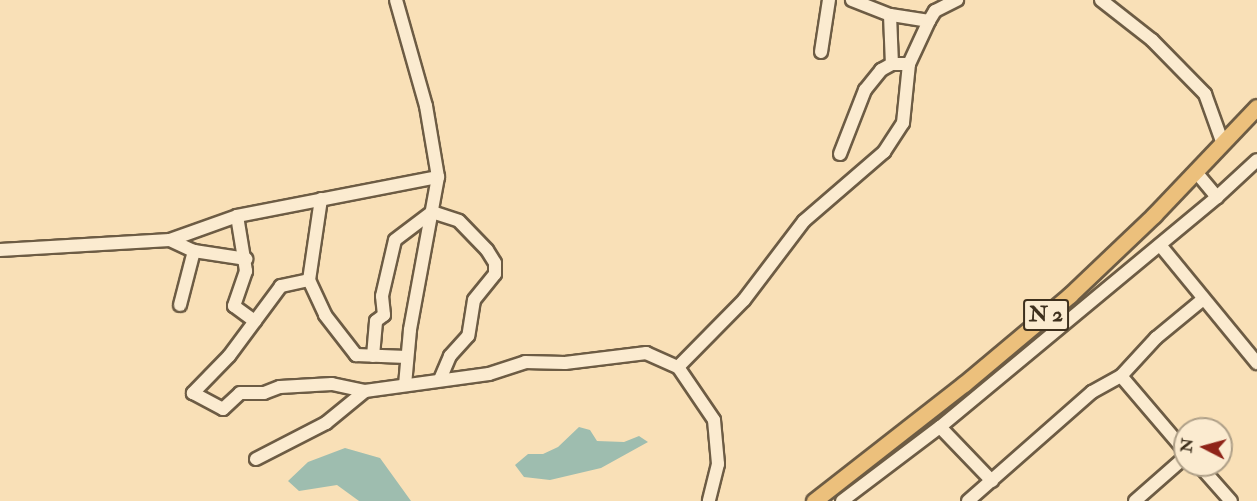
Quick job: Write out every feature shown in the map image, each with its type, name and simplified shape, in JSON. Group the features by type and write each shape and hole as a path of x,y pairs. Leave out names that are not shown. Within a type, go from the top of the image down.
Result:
{"main road":[{"name":"N 2","path":"814,501 1070,295 1254,115"}],"street":[{"path":"396,0 426,106 438,177 407,357 405,385"},
{"path":"821,52 829,0"},
{"path":"852,0 890,15 929,21"},
{"path":"678,367 744,300 804,221 884,152 903,123 909,64 929,21 935,11 957,0"},
{"path":"1101,0 1152,40 1205,94 1223,144"},
{"path":"890,15 892,64"},
{"path":"840,154 865,90 875,74 892,64 909,64"},
{"path":"842,501 940,427 1161,245 1257,160"},
{"path":"1196,172 1216,197"},
{"path":"0,250 170,240 237,216 438,177"},
{"path":"321,199 309,280 325,315 351,352 373,356 407,357"},
{"path":"373,356 376,321 384,315 382,296 395,240 432,212"},
{"path":"432,212 459,221 475,235 495,263 495,274 474,300 466,340 450,356 440,380"},
{"path":"237,216 246,259 234,306 255,321"},
{"path":"170,240 194,251 246,259"},
{"path":"1161,245 1202,300 1257,363"},
{"path":"180,305 194,251"},
{"path":"309,280 281,286 215,374 193,393 224,409 240,393 264,393 280,387 332,384 365,391 489,374 525,362 565,363 646,353 678,367 717,430 718,464 709,501"},
{"path":"968,501 1092,392 1121,376 1156,338 1202,300"},
{"path":"1121,376 1173,437"},
{"path":"256,459 326,423 365,391"},
{"path":"940,427 992,481"},
{"path":"1135,501 1173,468"},
{"path":"1209,477 1231,501"}],"shaded area":[{"path":"579,427 590,430 597,441 624,442 639,436 648,442 601,468 550,480 524,477 515,465 528,454 543,454 558,447"},
{"path":"345,448 380,458 411,501 359,501 337,485 299,491 288,481 308,462"}]}
